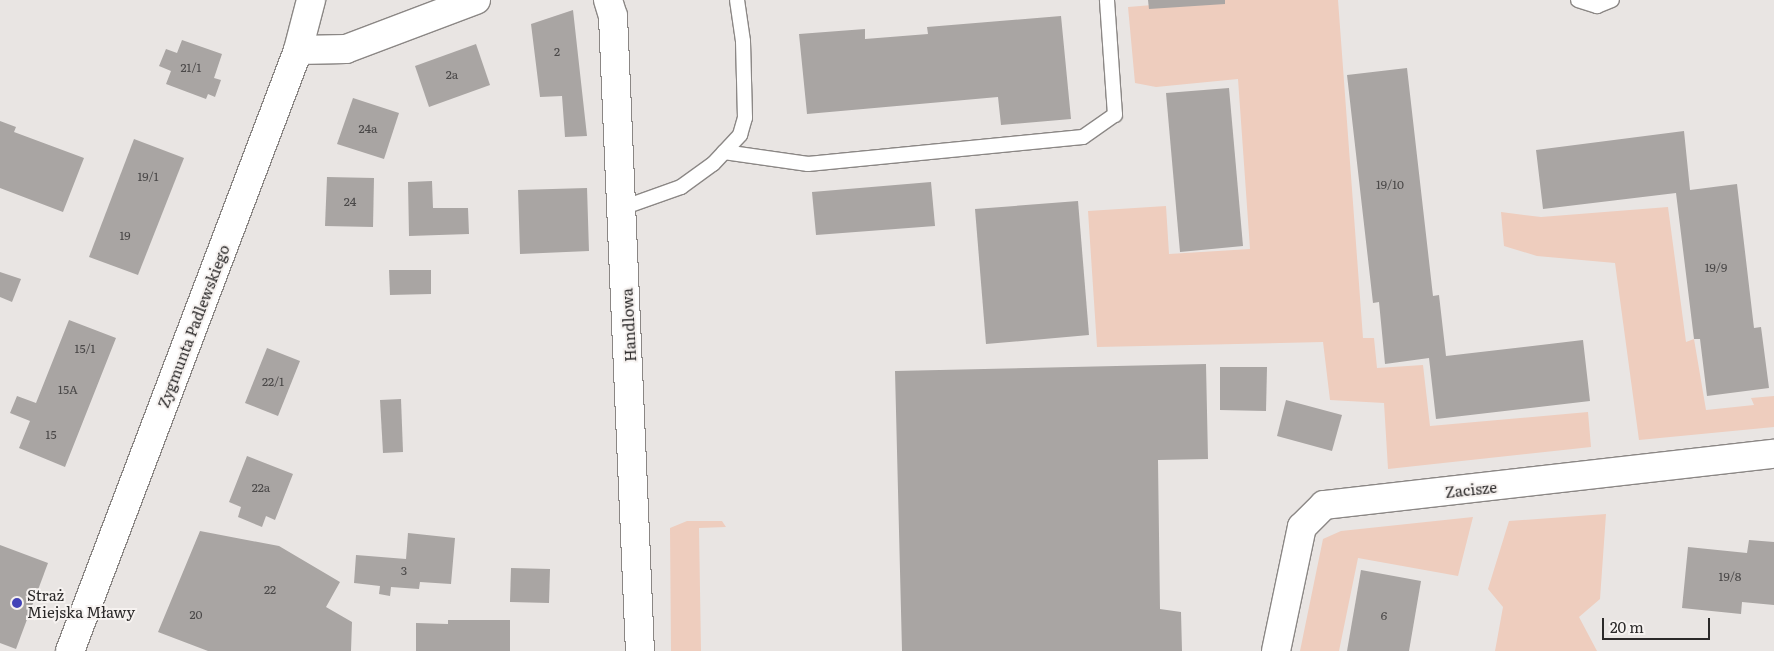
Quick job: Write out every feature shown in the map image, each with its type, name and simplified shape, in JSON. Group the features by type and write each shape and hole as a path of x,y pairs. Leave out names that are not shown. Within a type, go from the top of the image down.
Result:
{"street":[{"name":"Zygmunta Padlewskiego","path":"70,651 298,50 311,0"},
{"path":"298,50 346,48 476,0"},
{"name":"Handlowa","path":"608,0 613,16 640,651"},
{"name":"Zacisze","path":"1276,651 1302,527 1324,505 1774,454"}],"lane":[{"path":"622,208 681,187 724,152 740,135 745,118 744,41 737,0"},
{"path":"724,152 808,164 1083,137 1115,115 1107,0"},
{"path":"1578,0 1597,6 1612,0"}],"shaded area":[{"path":"1214,0 1338,0 1363,338 1374,338 1377,368 1423,365 1430,426 1588,412 1591,447 1388,469 1384,403 1330,400 1323,342 1097,347 1088,211 1166,206 1169,254 1250,249 1238,79 1156,87 1135,83 1128,7"},
{"path":"1668,207 1686,342 1694,339 1706,410 1754,405 1751,398 1774,396 1774,427 1639,440 1615,263 1537,256 1504,246 1501,212 1541,217"},
{"path":"1606,514 1600,599 1579,617 1597,651 1495,651 1503,607 1488,589 1509,521"},
{"path":"1473,517 1458,576 1358,558 1339,651 1300,651 1323,539 1341,531"},
{"path":"687,521 722,521 726,527 699,528 701,651 671,651 670,528"}],"building":[{"path":"1148,0 1225,0 1225,4 1149,9"},
{"path":"573,10 587,136 565,137 562,96 540,97 531,24"},
{"path":"1061,16 1071,119 1001,125 998,97 807,114 799,34 865,29 865,39 928,34 927,27"},
{"path":"182,40 222,54 214,78 221,80 215,97 208,94 206,99 166,84 171,71 159,66 166,49 177,53"},
{"path":"476,44 490,85 429,107 415,66"},
{"path":"1407,68 1433,296 1439,295 1446,356 1583,340 1590,401 1436,419 1429,358 1385,364 1379,302 1373,303 1347,75"},
{"path":"1229,88 1243,246 1180,252 1166,93"},
{"path":"353,98 399,113 384,159 337,144"},
{"path":"0,121 16,127 14,132 84,158 63,212 0,188"},
{"path":"1684,131 1690,190 1737,184 1754,328 1761,327 1769,388 1707,396 1700,339 1694,339 1676,193 1543,209 1536,150"},
{"path":"134,139 184,158 138,275 89,257"},
{"path":"327,177 374,178 373,227 325,226"},
{"path":"432,181 433,208 468,208 469,234 409,236 408,182"},
{"path":"931,182 935,226 816,235 812,192"},
{"path":"587,188 589,251 520,254 518,190"},
{"path":"1078,201 1089,335 986,344 975,209"},
{"path":"389,270 431,270 431,294 390,295"},
{"path":"0,272 21,279 12,302 0,297"},
{"path":"69,320 116,338 65,467 19,448 30,421 10,413 17,396 36,403"},
{"path":"267,348 300,361 278,416 245,403"},
{"path":"1206,364 1208,459 1158,460 1160,609 1181,612 1182,651 902,651 895,371"},
{"path":"1220,367 1267,367 1266,411 1220,410"},
{"path":"401,399 403,452 383,453 380,400"},
{"path":"1286,400 1342,415 1332,451 1277,436"},
{"path":"247,456 293,474 275,520 266,516 262,527 238,517 241,507 229,502"},
{"path":"200,531 279,546 340,582 326,607 352,622 351,651 208,651 158,632"},
{"path":"408,533 455,538 451,584 420,582 419,589 391,587 390,596 379,594 380,586 354,583 356,555 406,559"},
{"path":"1749,540 1774,542 1774,605 1742,602 1741,614 1682,608 1688,547 1747,553"},
{"name":"Straż Miejska Mławy","path":"0,545 48,563 16,649 0,643"},
{"path":"511,568 550,569 549,603 510,602"},
{"path":"1361,570 1421,581 1409,651 1347,651"},
{"path":"448,620 510,620 510,651 416,651 416,623 448,624"}],"place":[{"name":"Straż Miejska Mławy","path":"17,603"}]}
